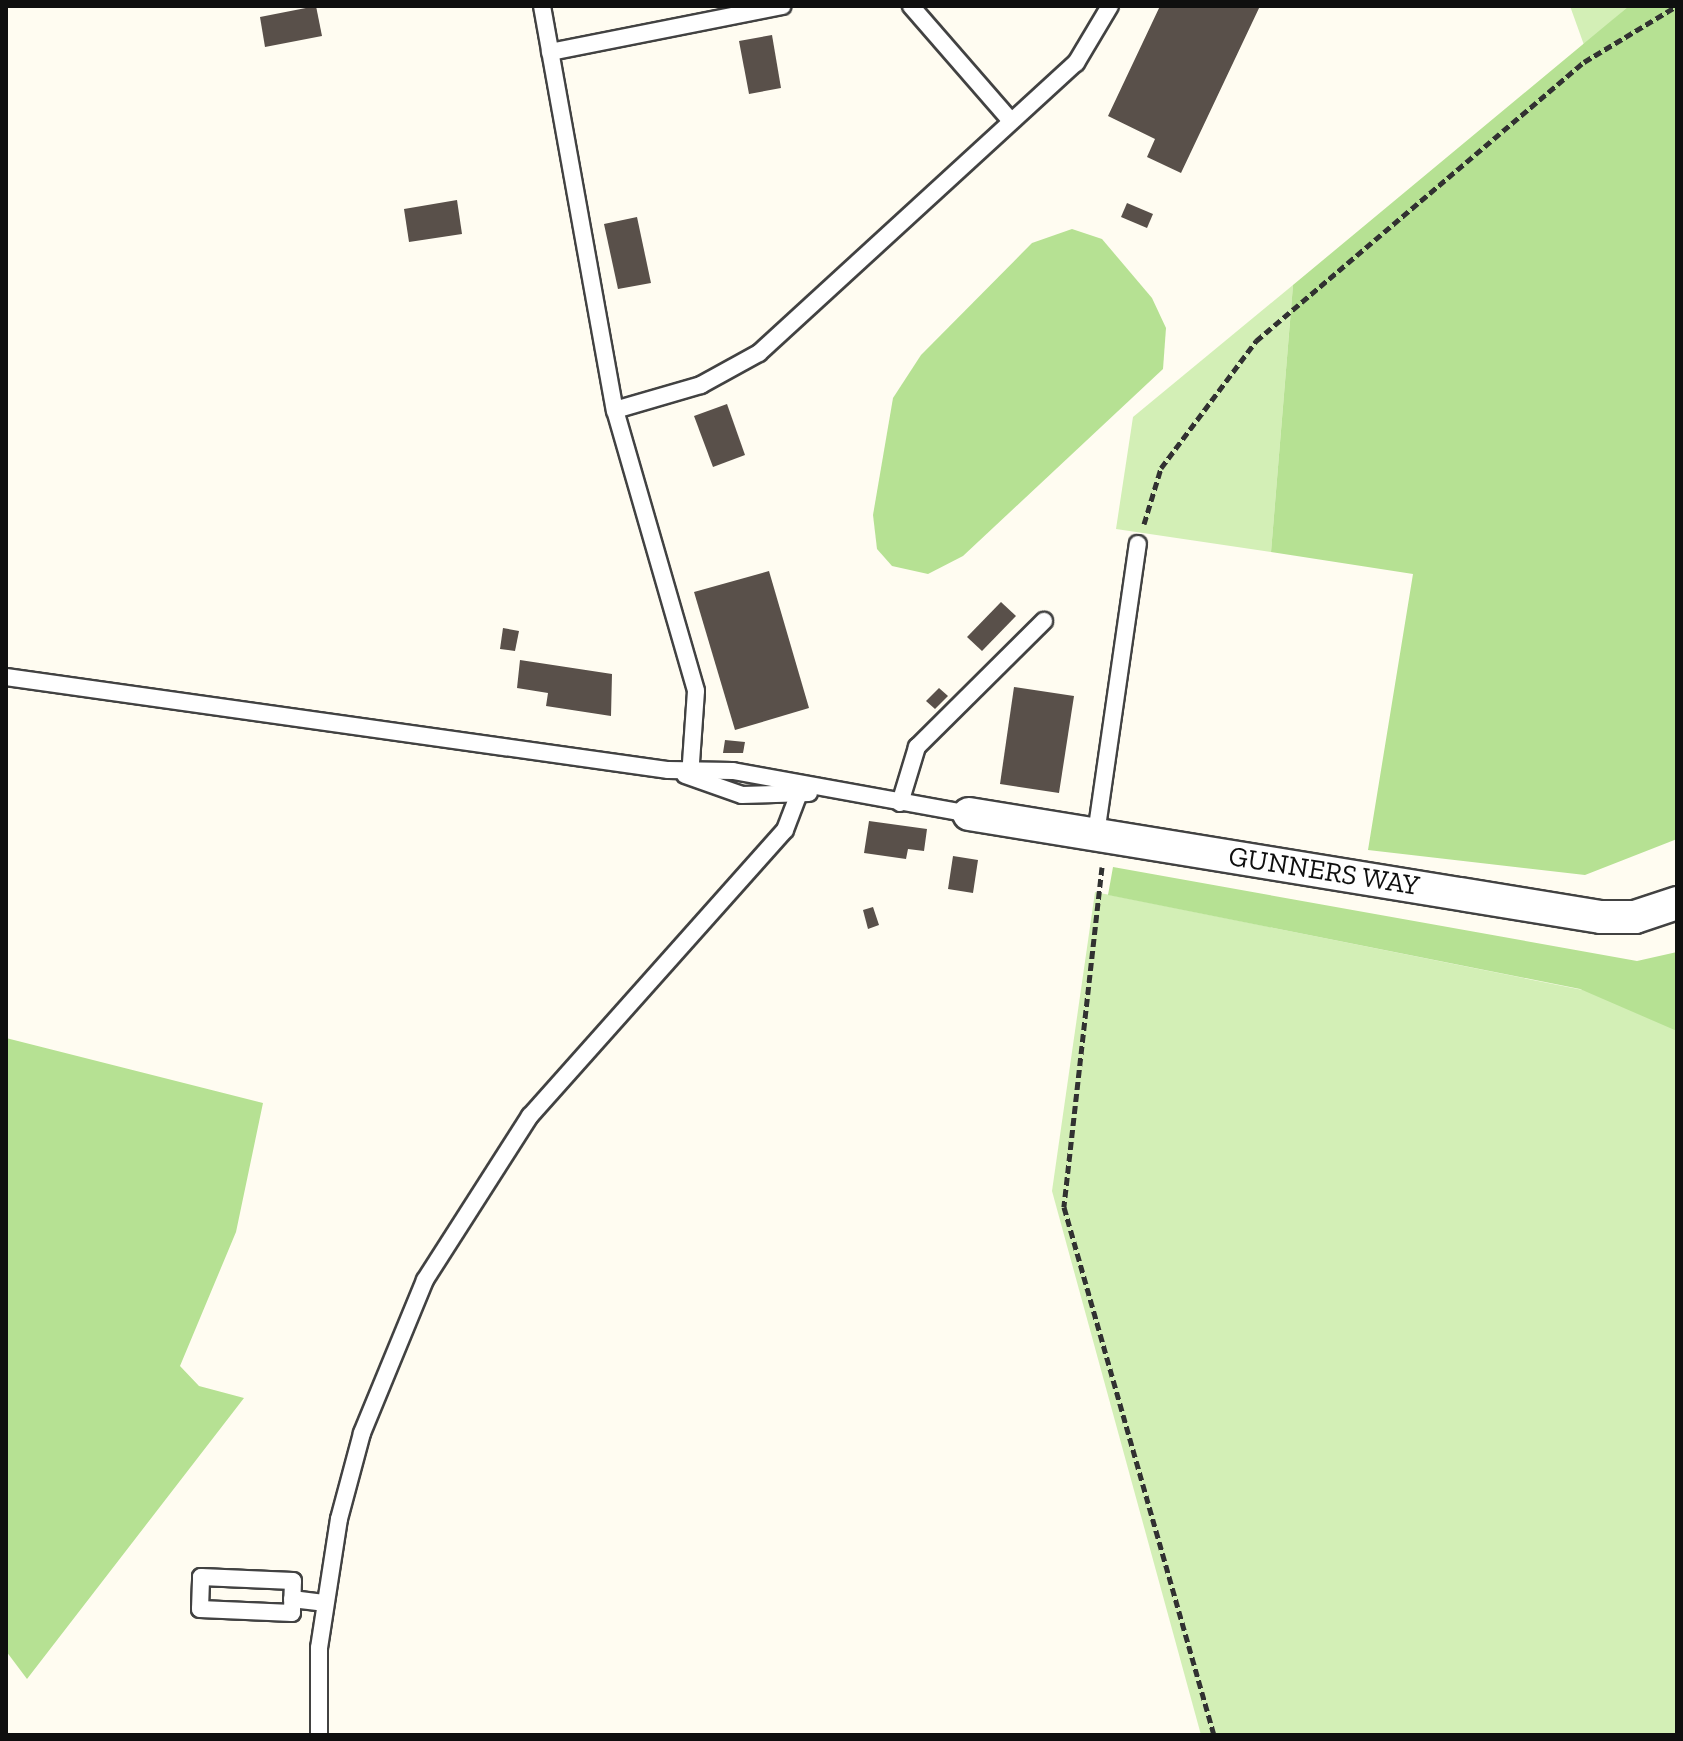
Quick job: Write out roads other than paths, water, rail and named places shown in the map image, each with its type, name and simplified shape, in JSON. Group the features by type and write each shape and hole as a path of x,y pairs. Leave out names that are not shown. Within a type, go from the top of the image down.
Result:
{"street":[{"name":"GUNNERS WAY","path":"969,814 1601,917 1635,917 1677,903"}],"lane":[{"path":"542,6 615,410 696,691 690,774"},
{"path":"550,52 782,6"},
{"path":"911,6 1011,121"},
{"path":"615,410 689,389 748,361 1084,54 1110,6"},
{"path":"1096,834 1138,544"},
{"path":"900,803 917,747 1044,621"},
{"path":"6,677 690,774 733,771 800,792 825,792 969,814"},
{"path":"319,1735 324,1603 362,1433 437,1257 551,1088 780,837 800,792"},
{"path":"201,1577 293,1581 292,1599 292,1613 200,1609 201,1577"},
{"path":"292,1599 324,1603"}]}
